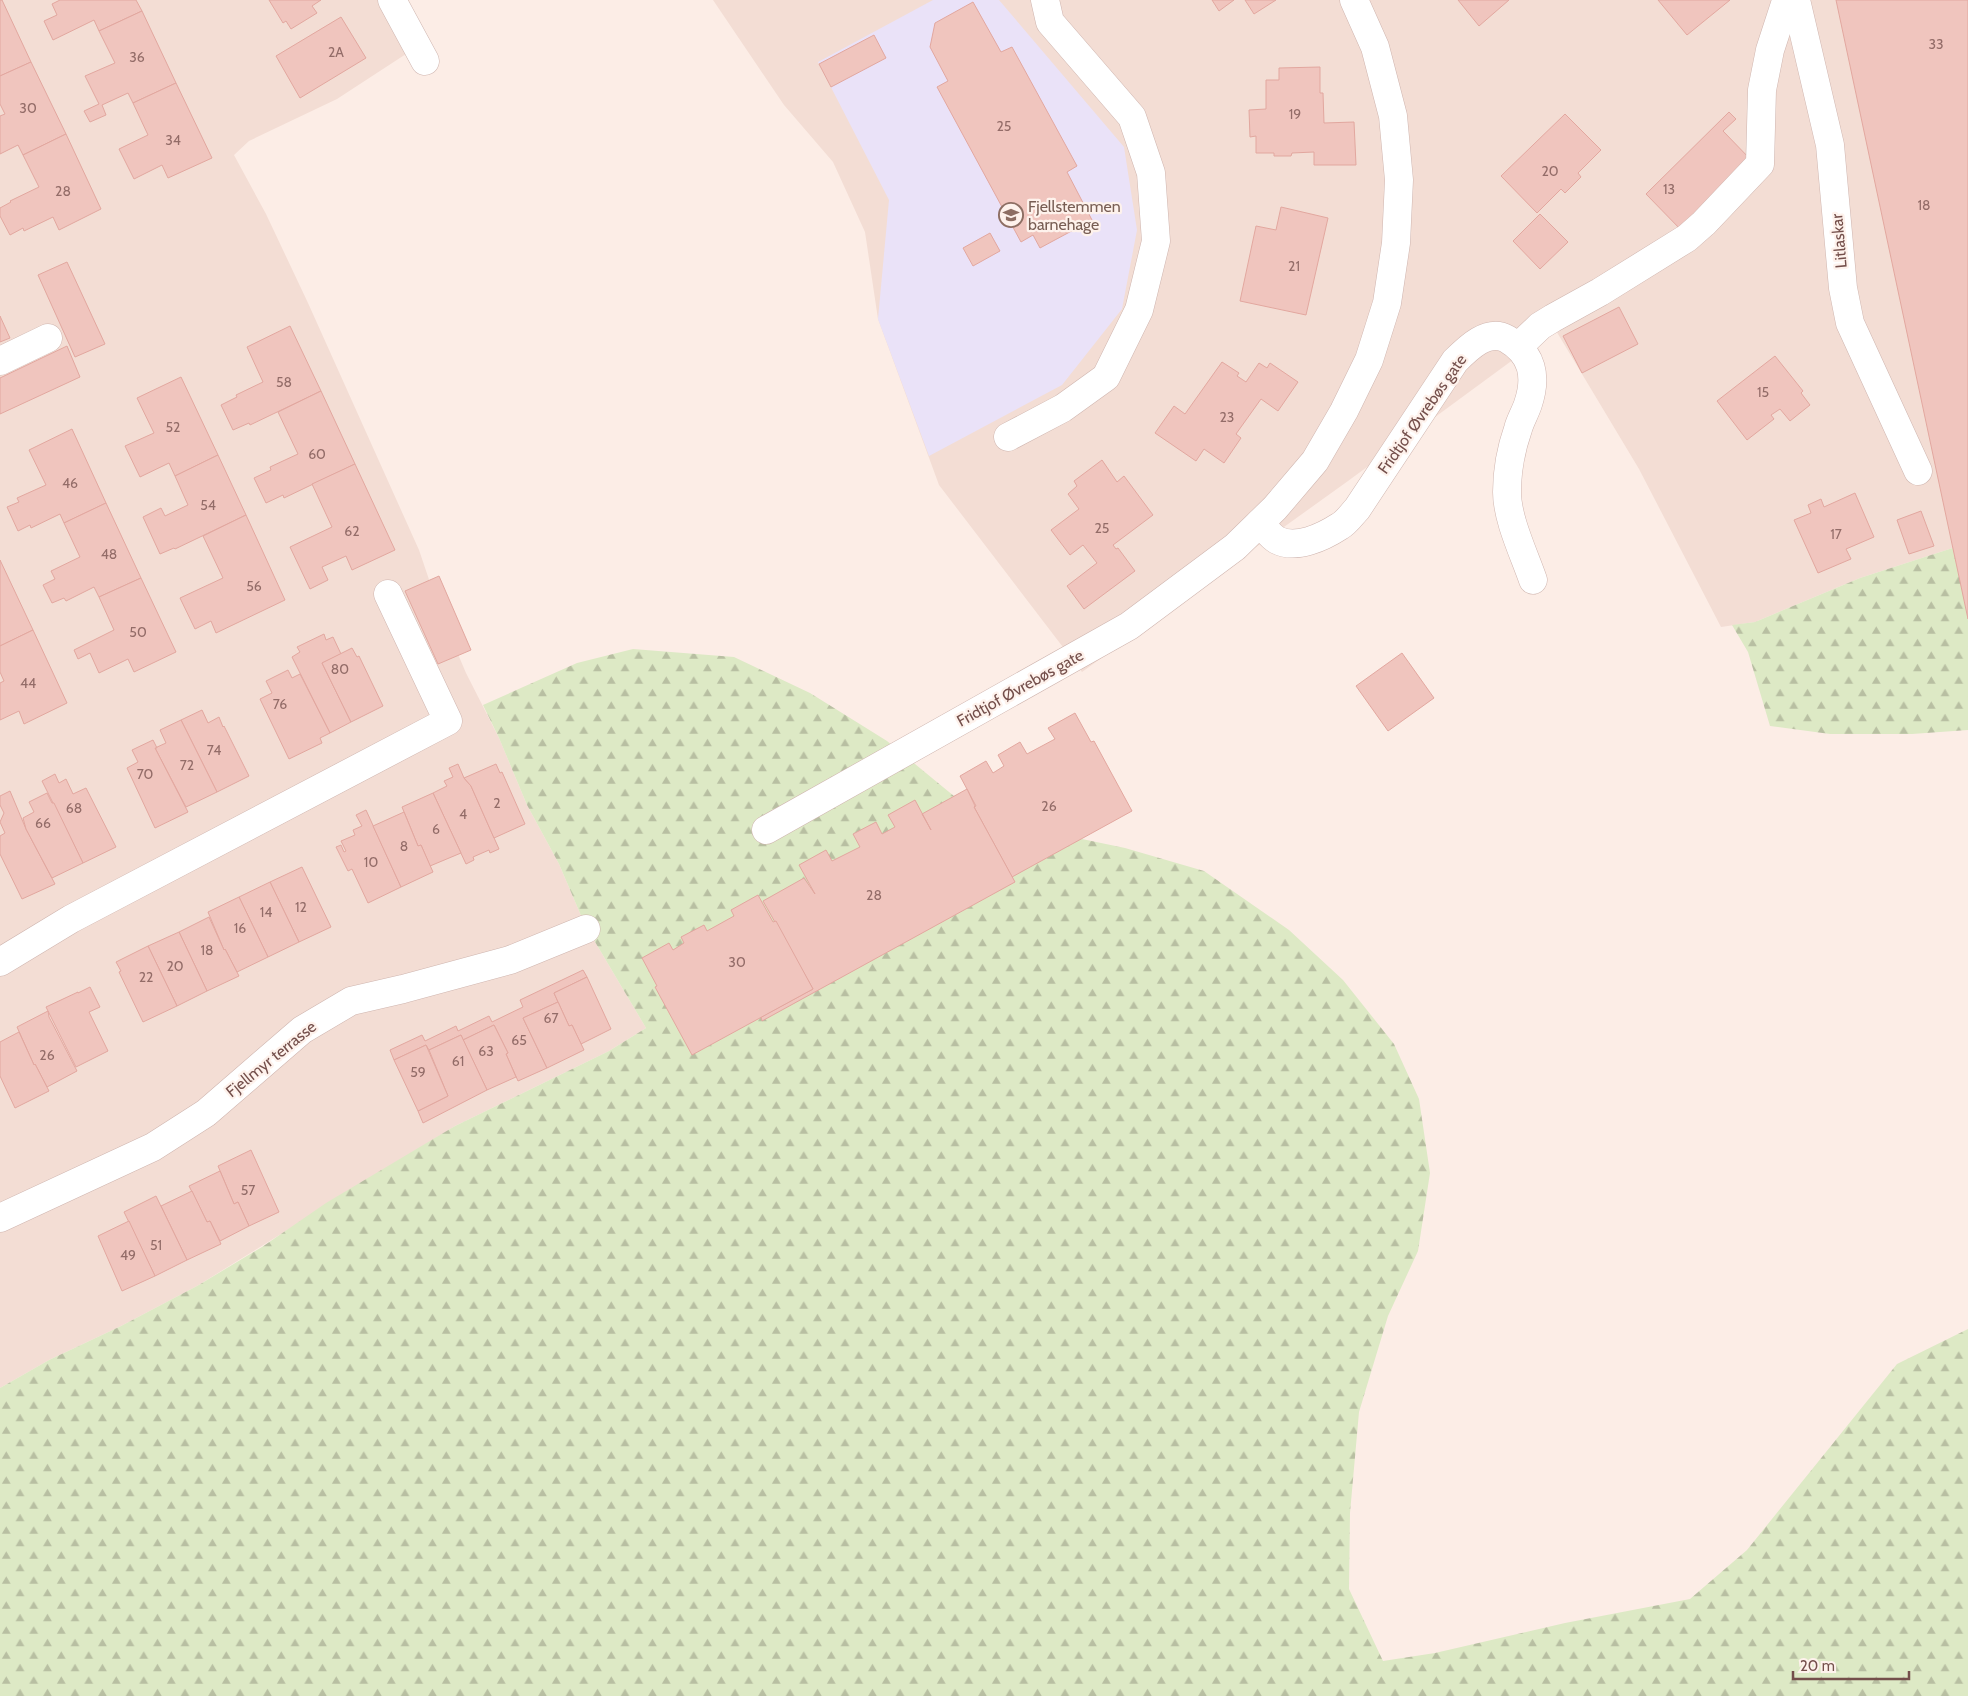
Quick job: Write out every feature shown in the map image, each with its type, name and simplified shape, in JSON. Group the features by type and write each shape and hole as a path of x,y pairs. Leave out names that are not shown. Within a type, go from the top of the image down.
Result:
{"street":[{"path":"392,0 425,60"},
{"path":"1008,437 1063,408 1106,377 1139,310 1156,241 1151,174 1132,116 1050,22 1045,0"},
{"name":"Fridtjof Øvrebøs gate","path":"766,830 1129,626 1234,547 1275,508 1315,461 1344,411 1369,360 1387,303 1396,243 1399,180 1394,116 1375,47 1354,0"},
{"path":"1533,580 1515,530 1507,494 1510,456 1518,427 1528,404 1533,381 1528,360 1520,346 1540,326 1600,292 1687,238 1704,223 1760,164 1762,90 1770,50 1788,0"},
{"name":"Litlaskar","path":"1796,0 1830,145 1843,288 1850,323 1918,471"},
{"name":"Fridtjof Øvrebøs gate","path":"1260,523 1275,539 1287,544 1308,541 1342,525 1357,509 1455,361 1471,345 1488,337 1503,337 1520,346"},
{"path":"0,361 48,338"},
{"path":"0,962 71,919 448,721 388,594"},
{"name":"Fjellmyr terrasse","path":"0,1218 153,1147 206,1113 302,1030 351,1001 510,960 586,928"}],"shaded area":[{"path":"0,0 379,0 406,54 337,99 249,141 234,155 266,214 308,303 419,550 440,612 466,673 499,738 527,805 559,864 585,925 646,1028 609,1051 455,1126 197,1286 121,1326 49,1360 0,1388"},
{"path":"713,0 1968,0 1968,543 1860,578 1755,622 1721,627 1639,469 1555,329 1348,481 1082,672 939,485 878,319 865,232 833,162 784,105"},
{"name":"Fjellstemmen barnehage","path":"933,0 999,0 1124,147 1137,230 1122,309 1062,385 929,456 878,319 889,200 818,62"}],"green space":[{"path":"1968,543 1968,730 1912,734 1830,734 1770,726 1748,652 1732,625 1755,622 1860,578"},
{"path":"633,649 734,657 810,693 887,741 960,801 1058,834 1125,848 1204,871 1289,930 1343,980 1394,1044 1419,1099 1430,1173 1418,1251 1388,1316 1359,1412 1350,1513 1349,1589 1383,1661 1435,1653 1565,1623 1690,1599 1747,1550 1897,1364 1968,1329 1968,1696 0,1696 0,1388 49,1360 121,1326 197,1286 262,1247 326,1203 455,1126 609,1051 646,1028 585,925 559,864 527,805 483,705 577,663"}],"building":[{"path":"0,0 2,0 31,62 0,76"},
{"path":"60,0 136,0 142,11 99,31 94,20 53,40 44,21 57,15 52,4"},
{"path":"269,0 321,0 312,6 317,13 291,29 286,21 283,23"},
{"path":"1212,0 1234,0 1219,11"},
{"path":"1245,0 1276,0 1254,14"},
{"path":"1458,0 1509,0 1479,26"},
{"path":"1658,0 1730,0 1687,35"},
{"path":"1836,0 1968,0 1968,619"},
{"path":"973,2 1001,52 1012,47 1077,166 1067,172 1092,220 1040,248 1033,235 1021,242 937,87 948,81 930,47 935,23"},
{"path":"142,11 176,83 133,103 128,93 102,105 106,115 90,122 84,111 99,104 85,76 115,63 99,31"},
{"path":"341,17 366,58 300,98 276,56"},
{"path":"874,35 886,58 831,87 819,64"},
{"path":"31,62 66,134 23,155 18,145 0,154 0,116 5,114 0,104 0,76"},
{"path":"1320,67 1320,93 1323,93 1324,123 1354,122 1356,165 1314,165 1314,152 1292,153 1291,156 1274,156 1274,153 1256,153 1256,136 1250,137 1249,110 1266,109 1266,80 1279,80 1279,68"},
{"path":"176,83 212,158 168,178 162,165 134,179 119,149 148,135 133,103"},
{"path":"1729,112 1736,119 1723,131 1753,162 1683,232 1646,194"},
{"path":"1565,114 1601,150 1578,173 1581,177 1565,193 1561,189 1537,213 1501,176"},
{"path":"66,134 101,209 59,230 53,217 24,231 23,228 10,235 0,216 0,208 39,187 23,155"},
{"path":"1281,207 1328,218 1306,315 1240,301 1256,226 1276,230"},
{"path":"1540,214 1568,242 1540,269 1513,241"},
{"path":"990,233 1000,251 973,266 963,248"},
{"path":"67,262 105,344 75,357 38,275"},
{"path":"1619,307 1638,344 1582,373 1563,336"},
{"path":"0,316 10,338 0,342"},
{"path":"290,326 321,391 250,425 249,423 233,430 221,405 237,397 236,395 263,382 247,347"},
{"path":"67,346 80,377 0,414 0,378"},
{"path":"1775,356 1803,391 1801,393 1810,405 1790,421 1780,409 1771,415 1774,419 1747,440 1717,401"},
{"path":"1222,362 1239,373 1237,376 1246,382 1259,363 1267,368 1270,363 1298,382 1278,411 1261,399 1236,434 1241,438 1224,463 1204,449 1196,461 1155,433 1174,406 1185,414"},
{"path":"181,377 218,455 175,476 169,463 140,477 125,446 154,433 137,398"},
{"path":"321,391 355,464 284,498 283,495 266,503 254,478 271,470 270,467 298,454 278,412"},
{"path":"72,429 106,503 64,523 60,514 31,528 30,525 18,531 7,507 19,502 17,498 46,485 29,450"},
{"path":"218,455 246,515 175,549 160,554 143,517 161,508 165,516 188,505 175,476"},
{"path":"1102,460 1117,482 1124,476 1153,515 1113,545 1116,549 1118,548 1135,571 1084,609 1067,586 1097,563 1083,545 1070,555 1051,530 1079,509 1068,494 1077,486 1074,481"},
{"path":"355,464 395,550 352,570 346,556 322,567 328,580 310,589 290,547 332,527 312,484"},
{"path":"1855,493 1874,537 1846,549 1851,559 1818,573 1794,520 1811,513 1808,505 1821,499 1824,507"},
{"path":"106,503 141,578 99,597 94,587 66,601 64,598 52,603 43,585 55,579 51,571 80,557 64,523"},
{"path":"1921,511 1934,546 1909,554 1897,520"},
{"path":"246,515 285,600 216,633 211,621 195,629 180,598 223,578 203,536"},
{"path":"0,560 33,630 0,646"},
{"path":"439,576 471,650 438,664 405,591"},
{"path":"141,578 176,652 134,672 128,659 99,673 90,653 78,659 74,650 114,630 99,597"},
{"path":"33,630 67,703 24,724 19,711 0,720 0,683 4,681 0,672 0,646"},
{"path":"324,634 326,640 333,637 341,654 322,663 351,722 330,733 292,657 300,652 297,647"},
{"path":"352,648 357,657 359,656 383,706 351,722 322,663"},
{"path":"1402,653 1434,698 1388,731 1356,686"},
{"path":"288,670 292,678 300,674 330,733 320,738 322,743 289,759 260,699 272,693 266,681"},
{"path":"202,710 208,723 219,717 249,776 217,792 181,720"},
{"path":"1075,713 1091,742 1094,741 1132,811 1012,877 974,807 976,806 960,776 986,761 993,773 1004,766 998,755 1020,742 1027,754 1055,739 1048,728"},
{"path":"181,720 217,792 186,807 155,748 166,743 160,730"},
{"path":"153,740 157,748 155,748 188,812 155,828 127,768 138,762 132,750"},
{"path":"458,764 464,778 471,786 499,849 490,853 489,850 473,857 474,860 466,864 433,793 447,786 444,781 453,777 449,768"},
{"path":"496,764 500,773 502,772 525,824 494,838 471,786 464,778"},
{"path":"55,774 59,783 66,779 73,794 86,788 116,847 83,863 42,781"},
{"path":"967,789 974,807 1015,882 762,1021 761,1017 813,989 763,901 804,878 815,894 799,865 826,850 832,861 860,847 853,834 876,822 882,834 895,827 888,815 915,800 922,814"},
{"path":"10,791 26,829 55,884 22,899 0,854 0,836 5,833 0,822 4,813 0,805 0,796"},
{"path":"47,793 52,803 54,803 83,863 52,878 26,829 23,818 34,812 29,802"},
{"path":"433,793 461,853 430,866 421,845 418,846 402,807"},
{"path":"366,810 401,887 368,903 352,869 348,871 336,847 341,845 344,852 346,851 341,841 355,835 353,830 362,826 356,815"},
{"path":"404,812 418,846 421,845 433,872 401,887 373,826"},
{"path":"302,867 331,927 299,942 270,882"},
{"path":"270,882 299,942 268,957 239,897"},
{"path":"758,895 773,922 776,921 813,989 692,1055 655,987 657,986 642,958 669,943 673,950 684,943 681,937 704,925 707,931 734,916 731,910"},
{"path":"239,897 268,957 237,972 224,950 208,912"},
{"path":"209,917 224,950 239,976 207,991 179,932"},
{"path":"179,932 207,991 177,1006 148,946"},
{"path":"148,946 177,1006 143,1022 116,962"},
{"path":"583,970 587,977 554,993 558,1002 523,1018 547,1068 518,1081 506,1054 508,1053 494,1025 463,1040 461,1035 429,1050 426,1045 394,1060 390,1050 422,1035 425,1041 456,1026 458,1031 489,1016 492,1022 523,1007 520,1000"},
{"path":"587,977 611,1029 581,1044 572,1025 569,1026 554,993"},
{"path":"90,987 100,1007 89,1012 108,1051 76,1067 46,1007"},
{"path":"558,1002 569,1026 572,1025 584,1050 547,1068 523,1018"},
{"path":"48,1011 49,1017 77,1071 47,1087 34,1065 17,1027"},
{"path":"494,1025 508,1053 506,1054 516,1077 487,1090 463,1040"},
{"path":"19,1032 34,1065 49,1091 15,1108 0,1076 0,1042"},
{"path":"461,1035 487,1090 423,1123 418,1111 448,1096 429,1050"},
{"path":"426,1045 448,1096 418,1111 394,1060"},
{"path":"251,1150 279,1212 249,1226 238,1202 234,1204 218,1166"},
{"path":"220,1171 234,1204 238,1202 249,1226 220,1241 210,1221 207,1222 189,1186"},
{"path":"192,1191 207,1222 210,1221 221,1244 187,1260 161,1206"},
{"path":"156,1196 187,1260 155,1276 124,1212"},
{"path":"129,1221 155,1276 122,1291 98,1236"}],"place":[{"name":"Fjellstemmen barnehage","path":"1011,215"}]}
